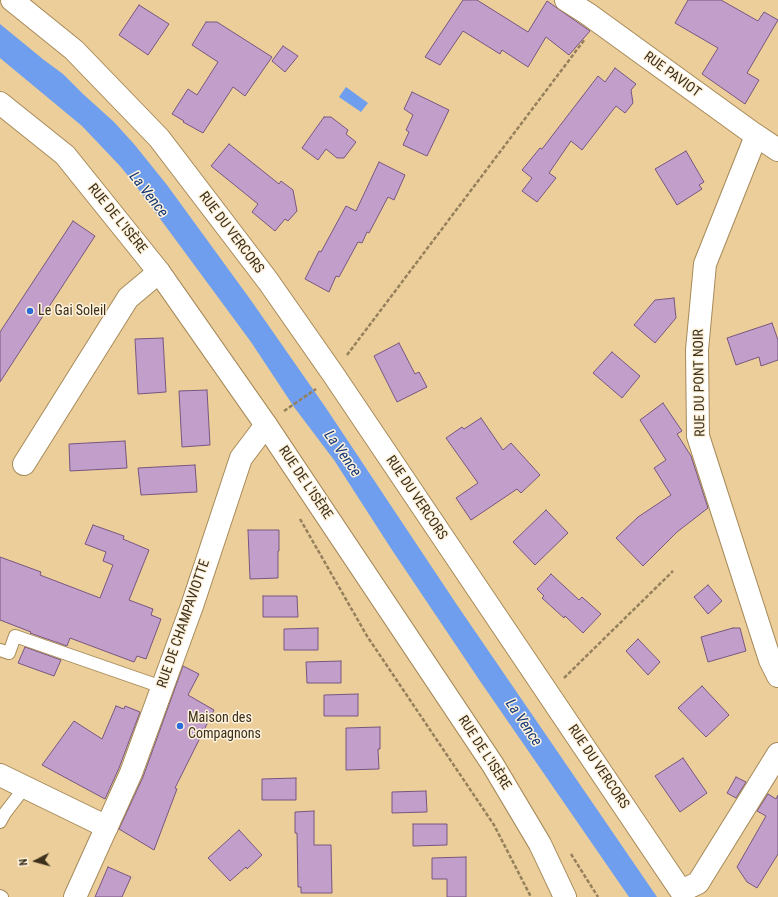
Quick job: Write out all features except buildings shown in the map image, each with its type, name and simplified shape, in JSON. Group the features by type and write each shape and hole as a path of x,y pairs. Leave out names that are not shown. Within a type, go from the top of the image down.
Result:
{"street":[{"name":"RUE DU VERCORS","path":"12,0 74,50 159,138 268,282 330,377 682,891 698,883 778,754"},
{"name":"RUE PAVIOT","path":"566,0 756,136 778,150"},
{"name":"RUE DE L'ISÈRE","path":"0,103 65,155 159,272 266,425 493,765 540,844 565,897"},
{"name":"RUE DU PONT NOIR","path":"756,136 705,264 697,350 698,436 770,660 778,676"},
{"path":"24,464 128,298 159,272"},
{"name":"RUE DE CHAMPAVIOTTE","path":"75,897 131,773 192,606 241,458 266,425"},
{"path":"0,775 107,827"}],"lane":[{"path":"0,650 9,653 15,636 162,688"},
{"path":"0,822 25,787"}],"path":[{"path":"285,410 330,377 598,22"},
{"path":"300,518 367,636 494,825 531,897"},
{"path":"548,694 673,571"}],"water":[{"name":"La Vence","path":"0,24 63,74 114,122 167,185 250,299 326,408 457,605 657,897 629,897 480,681 392,550 334,460 294,407 251,342 133,182 82,126 0,58"},
{"path":"346,87 368,103 361,112 339,97"}],"place":[{"name":"Le Gai Soleil","path":"30,311"},
{"name":"Maison des Compagnons","path":"180,726"}]}
